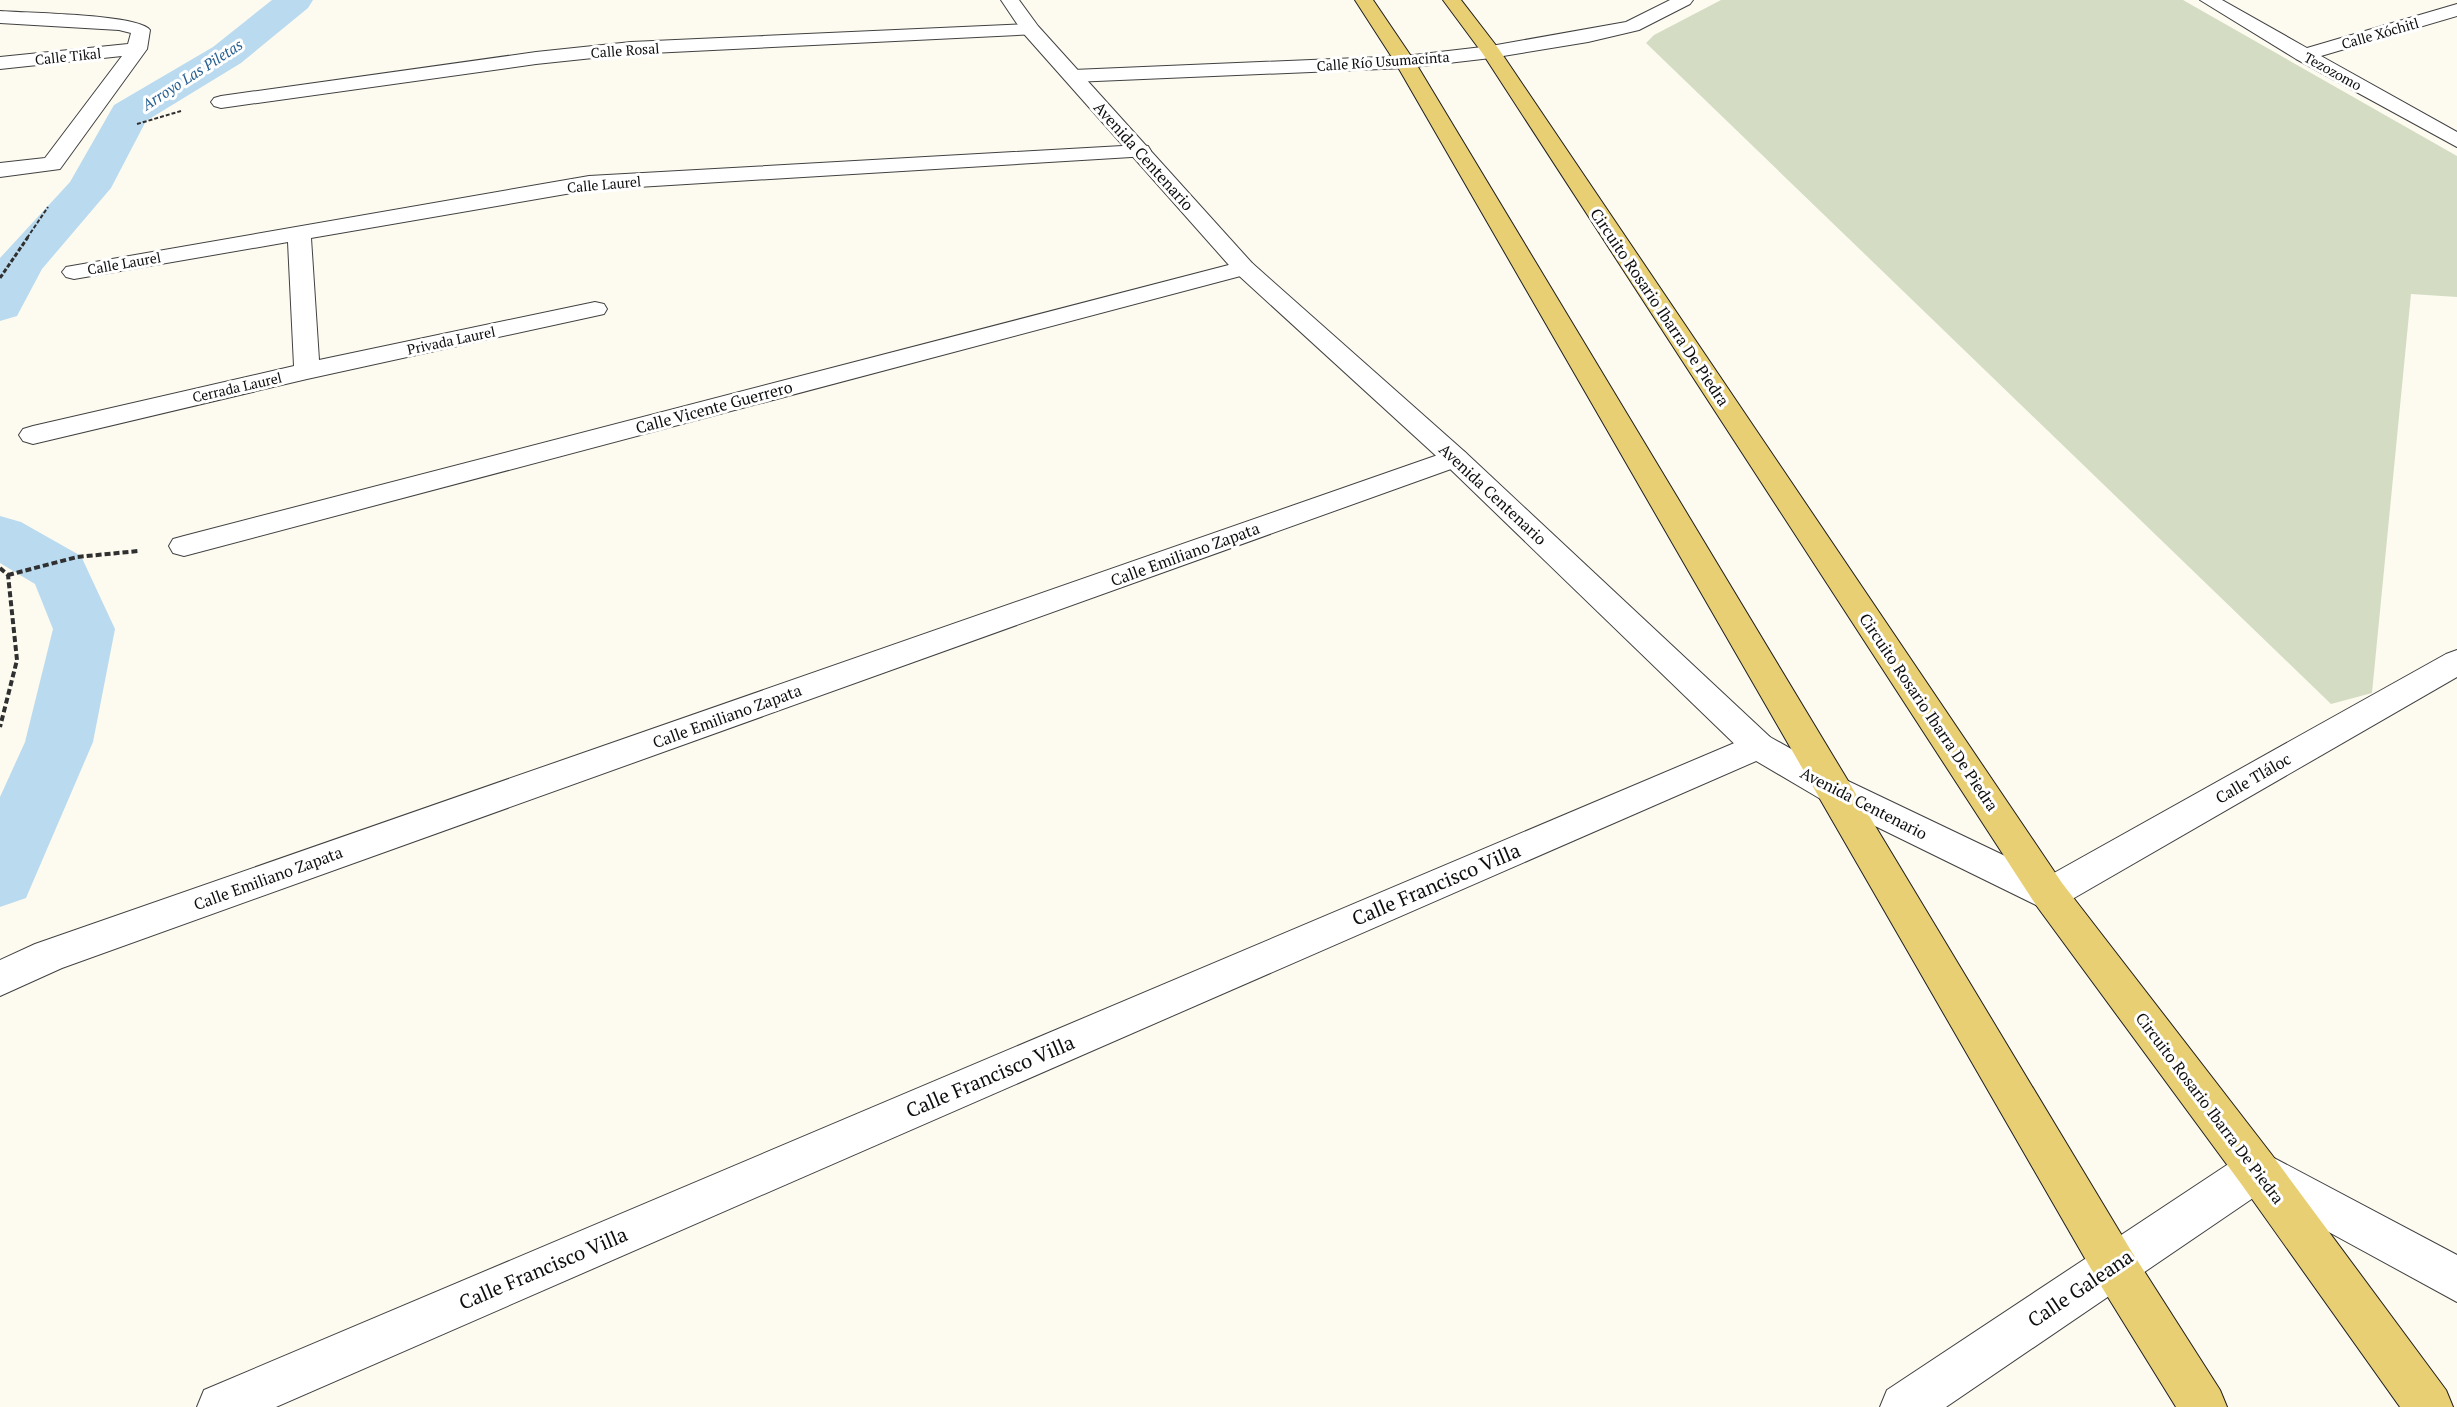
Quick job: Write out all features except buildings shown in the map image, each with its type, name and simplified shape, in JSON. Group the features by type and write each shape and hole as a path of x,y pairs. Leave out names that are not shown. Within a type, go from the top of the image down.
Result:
{"main road":[{"path":"1364,0 1405,62 2114,1265 2203,1407"},
{"name":"Circuito Rosario Ibarra De Piedra","path":"1452,0 1491,52 2049,894 2257,1170 2429,1407"}],"street":[{"name":"Avenida Centenario","path":"1010,0 1031,30 1244,268 1455,458 1758,746 1836,791 2049,894"},
{"name":"Calle Río Usumacinta","path":"1073,76 1405,62 1491,52 1588,36 1632,26 1684,0"},
{"name":"Tezozomo","path":"2209,0 2457,141"},
{"name":"Calle Xóchitl","path":"2304,55 2457,10"},
{"path":"0,17 120,24 141,30 137,49 52,164 0,170"},
{"name":"Calle Rosal","path":"221,102 536,58 631,48 1031,30"},
{"name":"Calle Tikal","path":"0,63 137,49"},
{"name":"Calle Laurel","path":"74,272 589,183 1140,152"},
{"path":"299,232 307,371"},
{"name":"Calle Vicente Guerrero","path":"184,546 1244,268"},
{"name":"Privada Laurel","path":"307,371 596,309"},
{"name":"Cerrada Laurel","path":"33,435 307,371"},
{"name":"Calle Emiliano Zapata","path":"0,979 60,952 1455,458"},
{"name":"Calle Tláloc","path":"2049,894 2457,662"},
{"name":"Calle Francisco Villa","path":"221,1407 1758,746"},
{"path":"2257,1170 2457,1280"},
{"name":"Calle Galeana","path":"1904,1407 2257,1170"}],"path":[{"path":"8,575 77,557 184,546"},
{"path":"0,568 8,575 17,660 0,727"}],"green space":[{"path":"1721,0 2183,0 2457,156 2457,297 2411,294 2372,693 2331,704 1646,43 1654,35"}],"waterway":[{"name":"Arroyo Las Piletas","path":"0,306 20,264 89,188 129,114 227,55 295,0"},
{"name":"Arroyo Las Piletas","path":"0,536 60,571 84,629 59,742 0,876"}]}
